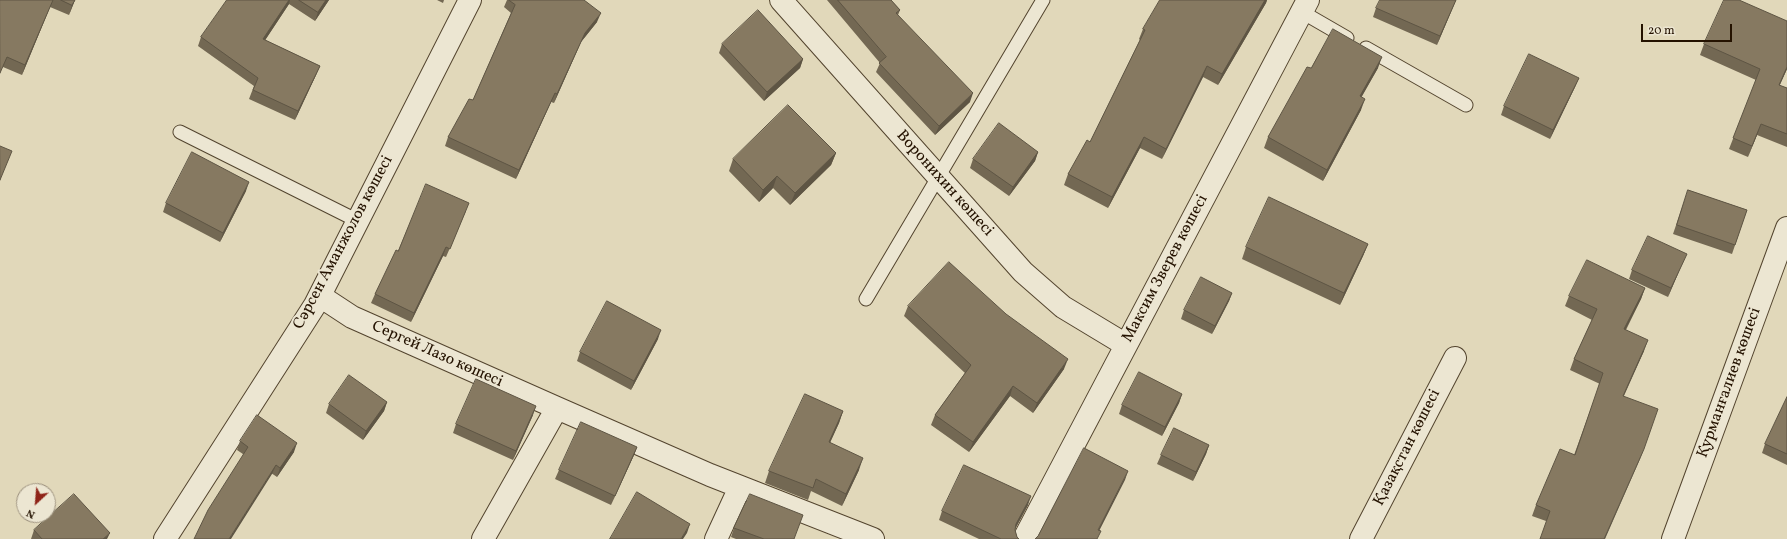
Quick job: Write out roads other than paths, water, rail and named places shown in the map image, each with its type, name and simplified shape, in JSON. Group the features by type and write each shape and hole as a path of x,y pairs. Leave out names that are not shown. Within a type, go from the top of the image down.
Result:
{"street":[{"name":"Сәрсен Аманжолов көшесі","path":"165,539 315,305 470,0"},
{"name":"Воронихин көшесі","path":"781,0 1023,272 1063,307 1126,345"},
{"name":"Максим Зверев көшесі","path":"1024,539 1305,6"},
{"name":"Қурманғалиев көшесі","path":"1673,539 1787,228"},
{"name":"Сергей Лазо көшесі","path":"320,296 352,318 740,487 873,539"},
{"name":"Қазақстан көшесі","path":"1361,539 1455,358"},
{"path":"483,539 557,408"},
{"path":"716,539 740,487"}],"lane":[{"path":"866,299 939,178 1042,0"},
{"path":"1305,6 1466,105"},
{"path":"180,132 358,221"}]}
